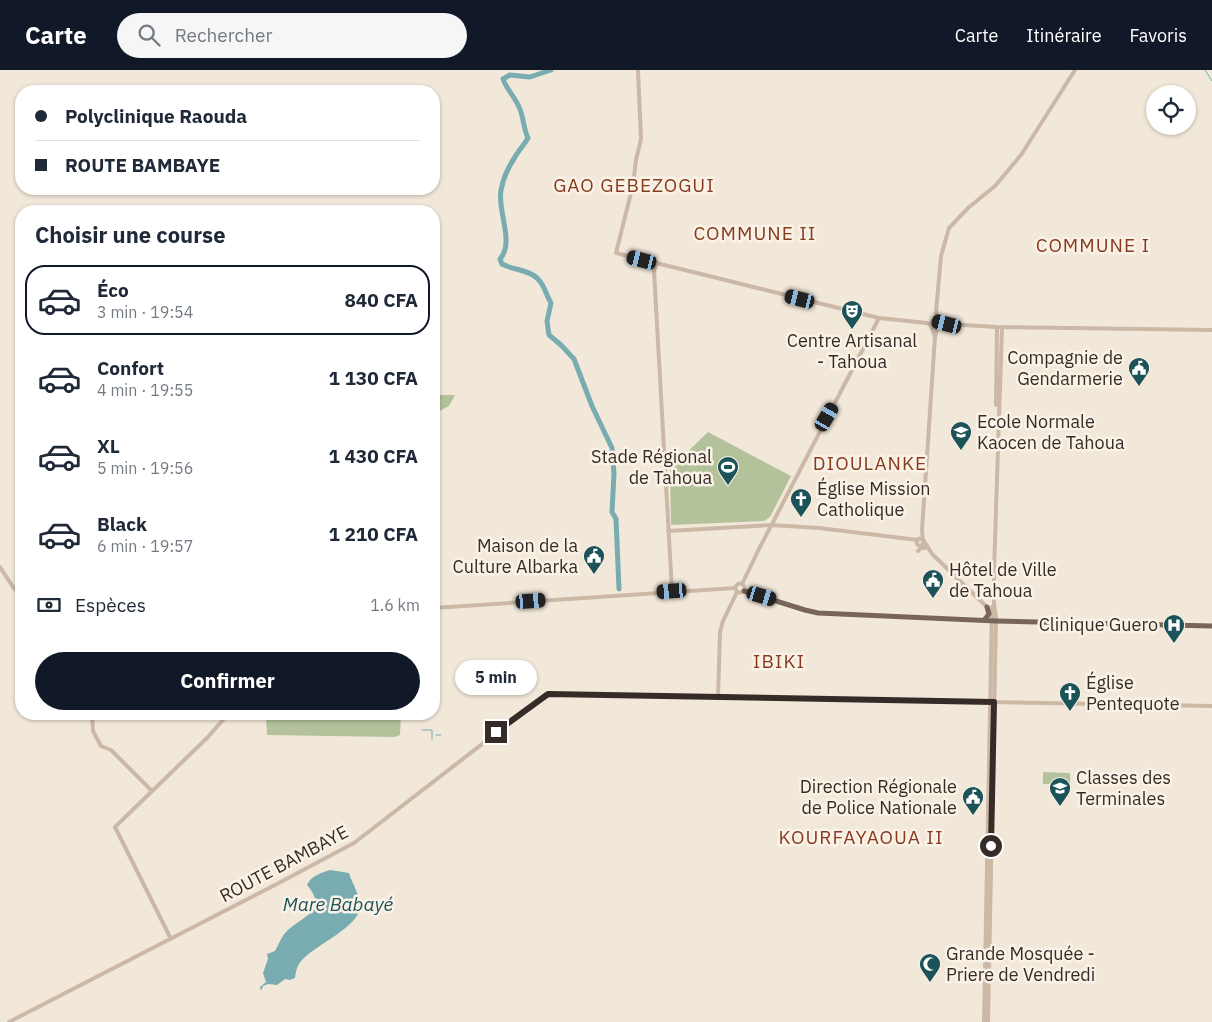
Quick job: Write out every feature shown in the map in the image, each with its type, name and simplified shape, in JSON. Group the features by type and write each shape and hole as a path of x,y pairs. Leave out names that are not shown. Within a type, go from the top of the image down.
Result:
{"main road":[{"path":"744,591 805,610 818,612 983,620 994,618 1212,624"},
{"path":"983,620 989,614 987,607"}],"street":[{"path":"638,70 642,139 616,253 879,318 923,323 999,327 1212,330"},
{"path":"918,551 921,548 941,256 950,228 968,208 995,186 1021,155 1075,70"},
{"path":"656,263 654,271 672,591"},
{"path":"879,318 742,584 738,584 720,632 718,698 1212,706"},
{"path":"988,1022 999,327"},
{"path":"668,531 771,525 819,528 911,539 921,542 987,607 994,618"},
{"path":"0,567 15,589"},
{"path":"440,608 672,591 736,590 741,593 744,591 742,584"},
{"name":"ROUTE BAMBAYE","path":"9,1022 275,885 363,837 548,694 718,698"},
{"path":"92,720 93,731 101,746 111,750 152,791"},
{"path":"171,939 115,827 208,737 223,720"},
{"path":"984,1022 989,884"}],"green space":[{"path":"440,395 455,395 449,406 440,411"},
{"name":"Stade Régional de Tahoua","path":"708,432 791,476 770,517 764,521 671,525 670,469"},
{"path":"266,720 401,720 400,735 394,737 267,735"},
{"path":"1043,772 1070,773 1070,790 1054,789 1054,784 1043,784"}],"water":[{"name":"Mare Babayé","path":"330,870 349,873 360,902 358,914 345,928 302,960 296,971 295,978 285,979 277,985 268,984 263,986 261,991 260,987 266,982 263,973 268,959 267,954 275,951 287,931 312,912 316,901 307,885 320,873"}],"waterway":[{"path":"551,70 530,77 510,75 503,79 521,111 528,138 511,164 501,190 500,198 506,244 500,259 502,264 535,276 542,285 551,303 547,321 549,335 574,359 592,406 612,448 614,474 612,512 616,519 619,589"},
{"path":"1205,70 1212,81"},
{"path":"422,730 432,730 432,740"},
{"path":"436,735 441,735"}],"place":[{"name":"Centre Artisanal - Tahoua","path":"852,330"},
{"name":"Compagnie de Gendarmerie","path":"1139,387"},
{"name":"Ecole Normale Kaocen de Tahoua","path":"961,451"},
{"name":"Stade Régional de Tahoua","path":"728,486"},
{"name":"Église Mission Catholique","path":"801,518"},
{"name":"Maison de la Culture Albarka","path":"594,575"},
{"name":"Hôtel de Ville de Tahoua","path":"933,599"},
{"name":"Clinique Guero","path":"1174,644"},
{"name":"Église Pentequote","path":"1070,712"},
{"name":"Classes des Terminales","path":"1060,807"},
{"name":"Direction Régionale de Police Nationale","path":"973,816"},
{"name":"Grande Mosquée - Priere de Vendredi","path":"930,983"}],"district":[{"name":"GAO GEBEZOGUI","path":"634,185"},
{"name":"COMMUNE II","path":"755,233"},
{"name":"COMMUNE I","path":"1093,245"},
{"name":"DIOULANKE","path":"870,463"},
{"name":"IBIKI","path":"779,661"},
{"name":"KOURFAYAOUA II","path":"861,837"}],"route":[{"path":"496,732 548,694 994,702 991,846"}]}
